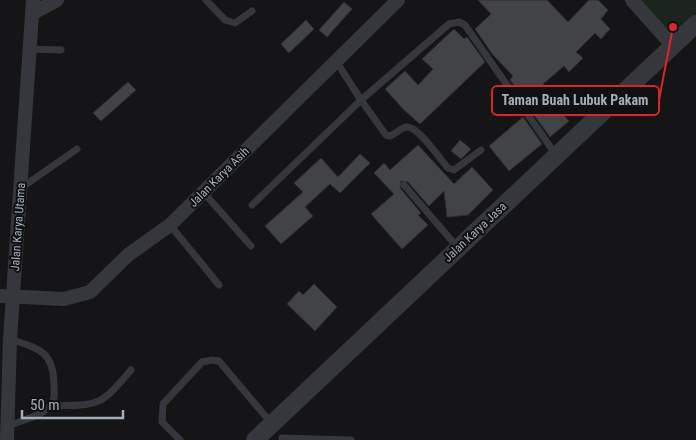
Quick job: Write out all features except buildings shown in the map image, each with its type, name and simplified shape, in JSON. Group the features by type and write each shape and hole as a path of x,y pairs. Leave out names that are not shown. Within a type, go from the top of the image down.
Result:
{"street":[{"path":"33,7 57,0"},
{"name":"Jalan Karya Asih","path":"6,296 64,299 90,292 128,255 170,225 398,0"},
{"path":"632,0 673,46"},
{"name":"Jalan Karya Utama","path":"8,440 5,416 10,339 6,296 21,188 33,7"},
{"name":"Jalan Karya Jasa","path":"256,440 277,431 458,248 696,24"}],"lane":[{"path":"206,0 225,20 235,23 252,11"},
{"path":"252,205 361,100 449,24 459,22 466,25 556,156"},
{"path":"29,49 61,50"},
{"path":"336,61 386,135 390,136 404,127 409,127 421,135 448,168 454,170 481,150"},
{"path":"21,188 77,149"},
{"path":"404,185 458,248"},
{"path":"204,192 251,246"},
{"path":"170,225 219,285"},
{"path":"10,339 39,348 50,360 54,372 54,398 50,406"},
{"path":"180,440 162,422 163,404 202,362 212,360 219,361 277,431 327,440 351,440"},
{"path":"5,416 50,406 95,404 108,397 131,370"}],"shaded area":[{"path":"636,0 696,0 696,16 673,38"}],"place":[{"name":"Taman Buah Lubuk Pakam","path":"673,27"}]}
